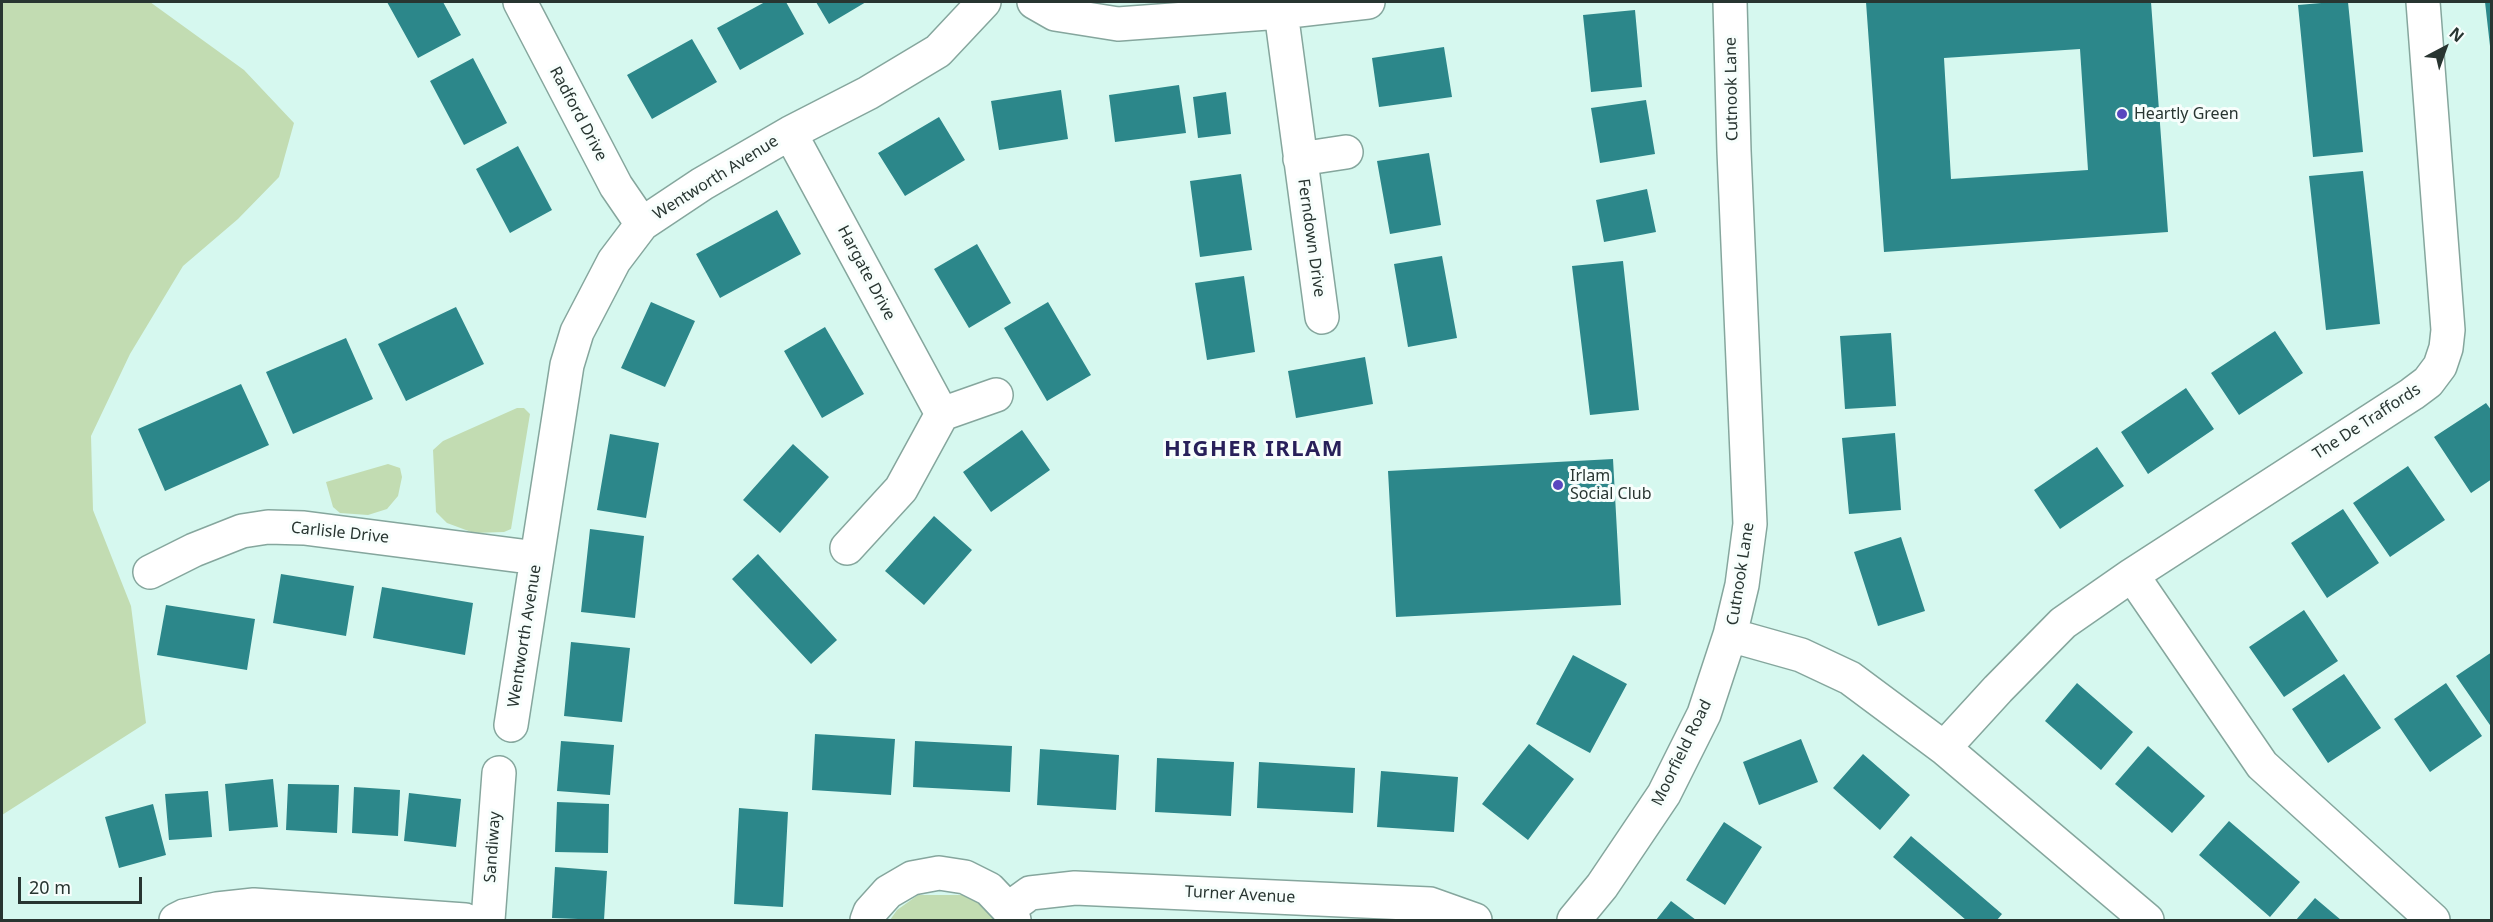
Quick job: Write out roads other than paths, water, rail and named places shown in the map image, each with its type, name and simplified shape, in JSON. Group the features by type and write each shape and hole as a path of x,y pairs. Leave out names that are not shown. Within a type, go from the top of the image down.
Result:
{"street":[{"name":"Radford Drive","path":"520,2 616,186 642,224"},
{"name":"Wentworth Avenue","path":"511,725 570,354 577,332 614,261 642,224 702,184 790,133 868,93 938,51 984,2"},
{"path":"1034,2 1055,14 1118,24 1281,12 1368,2"},
{"name":"Cutnook Lane","path":"1730,2 1750,524 1742,585 1730,635 1801,655 1850,678 1944,748 2147,921"},
{"name":"The De Traffords","path":"1944,748 2063,623 2132,574 2412,394 2428,382 2440,366 2446,348 2448,330 2423,2"},
{"name":"Ferndown Drive","path":"1281,12 1322,317"},
{"name":"Hargate Drive","path":"790,133 942,414"},
{"name":"Ferndown Drive","path":"1300,159 1346,152"},
{"path":"847,548 901,489 942,414 996,394"},
{"name":"Carlisle Drive","path":"150,572 194,550 242,531 268,527 304,528 537,558"},
{"path":"2132,574 2262,765 2433,921"},
{"name":"Moorfield Road","path":"1574,921 1602,886 1664,794 1704,714 1730,635"},
{"name":"Sandiway","path":"488,921 499,773"},
{"name":"Turner Avenue","path":"867,921 870,912 888,892 912,878 939,873 965,877 989,889 1011,915 1030,893 1075,888 1430,904 1475,921"},
{"path":"176,921 184,916 217,909 254,905 465,921"}],"place":[{"name":"Heartly Green","path":"2122,114"},
{"name":"Irlam Social Club","path":"1558,485"}],"district":[{"name":"HIGHER IRLAM","path":"1254,450"}]}
